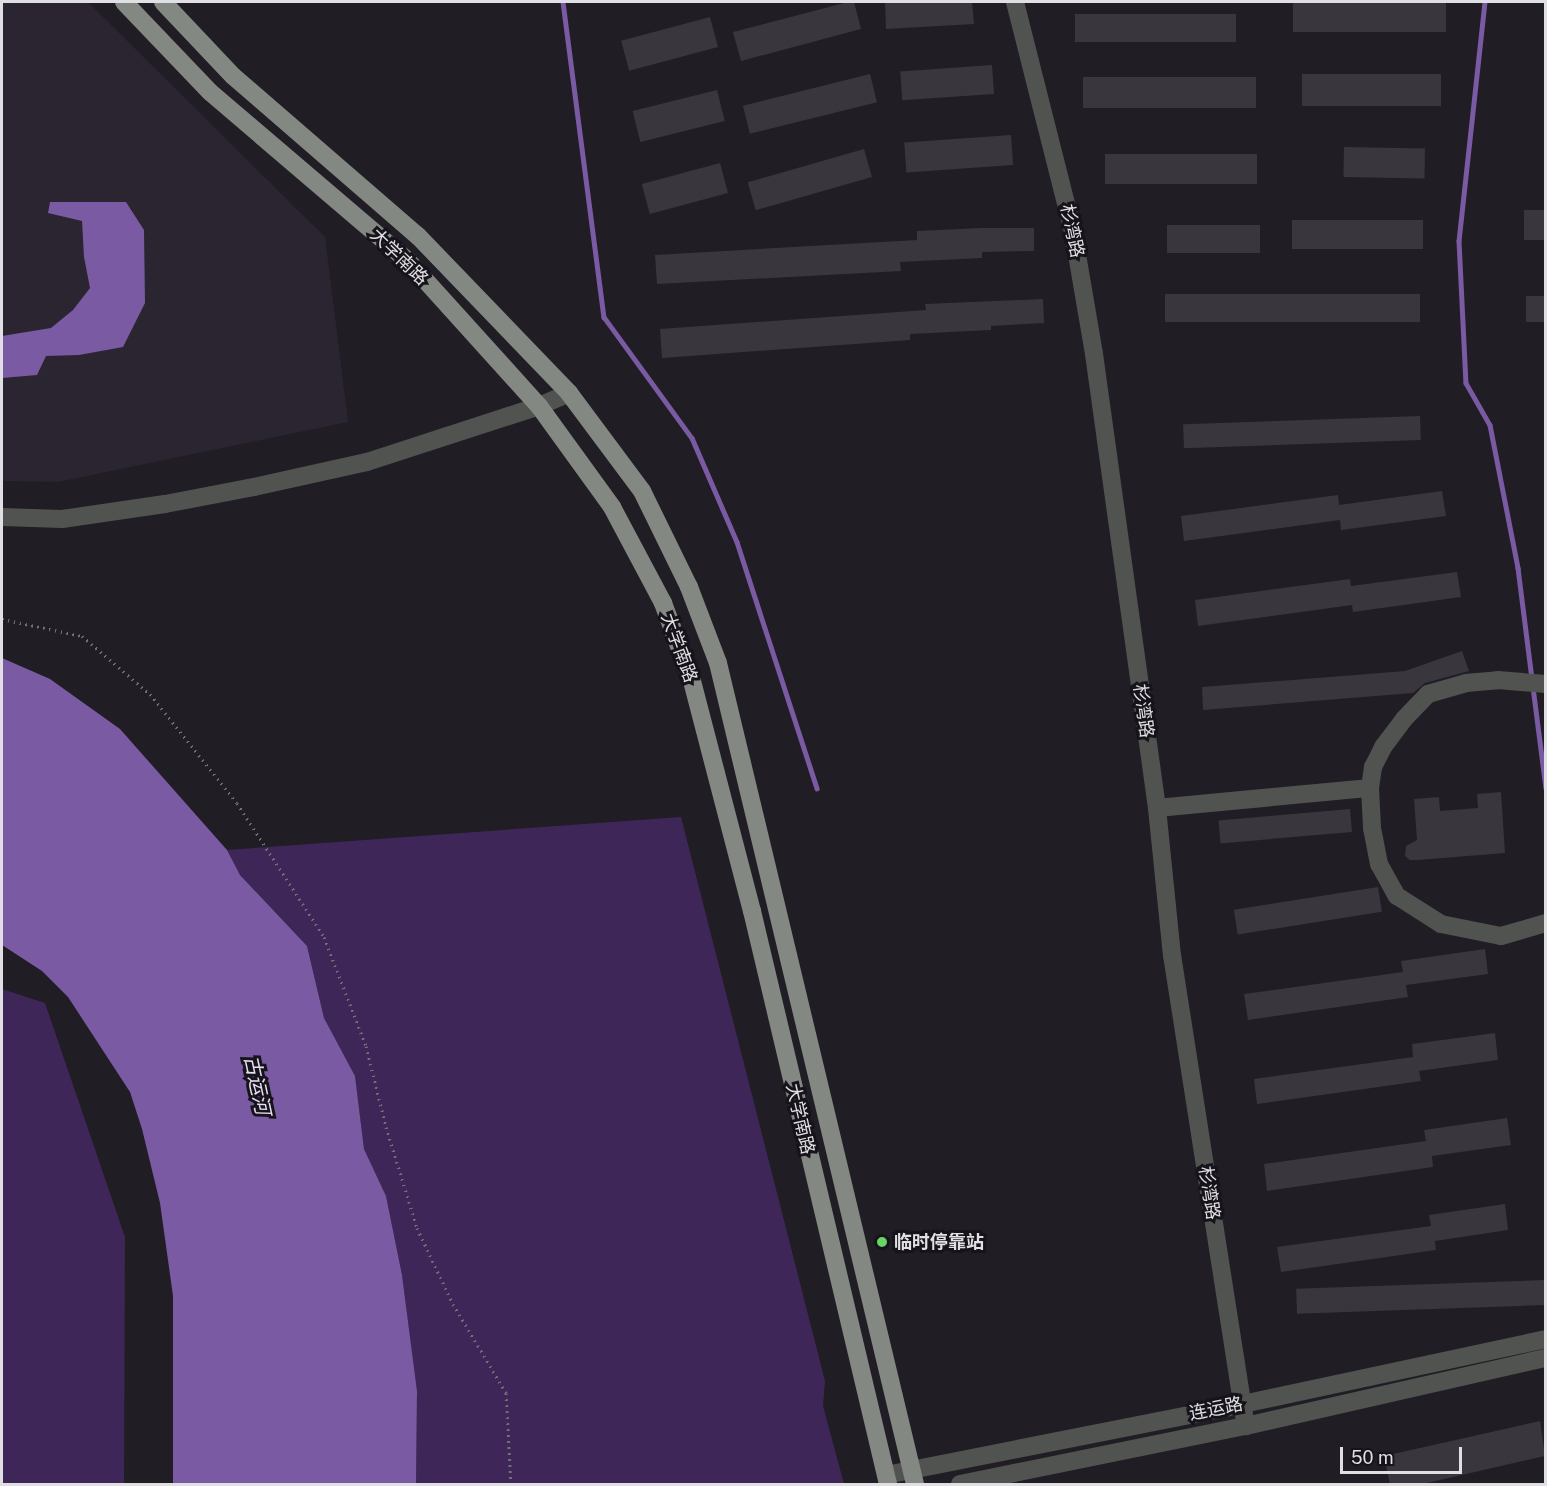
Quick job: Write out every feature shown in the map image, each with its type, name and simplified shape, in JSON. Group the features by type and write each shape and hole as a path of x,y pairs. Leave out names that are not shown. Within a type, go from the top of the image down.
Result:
{"main road":[{"name":"大学南路","path":"124,2 210,92 406,260 539,406 612,507 663,603 692,681 752,911 887,1480"},
{"name":"大学南路","path":"163,2 233,76 418,236 569,393 642,491 689,587 718,663 913,1477"}],"street":[{"name":"杉湾路","path":"1015,2 1073,231 1094,354 1157,808 1172,955 1246,1426"},
{"path":"2,517 62,519 165,504 254,487 367,462 539,406 569,393"},
{"path":"1545,684 1498,680 1466,683 1428,694 1404,719 1383,747 1373,767 1370,788 1372,828 1379,864 1397,896 1442,924 1501,936 1545,923"},
{"path":"1157,808 1370,788"},
{"name":"连运路","path":"887,1480 913,1477 1545,1339"},
{"name":"连运路","path":"960,1485 1246,1426 1545,1358"}],"path":[{"path":"2,619 82,636 150,694 237,803 324,937 366,1046 386,1127 417,1228 453,1304 506,1393 511,1485"}],"shaded area":[{"path":"2,2 88,2 325,237 348,422 58,482 2,481"},
{"path":"681,817 825,1381 823,1406 844,1484 416,1484 417,1391 402,1275 386,1196 364,1149 355,1076 324,1018 307,946 240,875 227,850"},
{"path":"2,989 45,1003 125,1237 124,1484 2,1484"}],"water":[{"path":"50,202 126,202 144,230 145,303 123,347 79,355 46,356 37,375 2,378 2,336 51,328 73,310 90,288 84,257 82,221 48,213"},
{"name":"古运河","path":"2,658 50,679 120,729 227,850 240,875 307,946 324,1018 355,1076 364,1149 386,1196 402,1275 417,1391 416,1484 173,1484 173,1296 160,1203 142,1129 130,1092 68,997 42,971 2,945"}],"building":[{"path":"854,2 861,29 741,61 733,32"},
{"path":"885,2 972,2 974,24 886,29"},
{"path":"1293,2 1446,2 1446,32 1293,32"},
{"path":"1075,14 1236,14 1236,42 1075,42"},
{"path":"710,17 718,47 629,71 621,41"},
{"path":"992,65 994,94 902,100 900,71"},
{"path":"870,74 877,102 750,134 743,106"},
{"path":"1302,74 1441,74 1441,106 1302,106"},
{"path":"1083,77 1256,77 1256,108 1083,108"},
{"path":"717,90 725,121 640,142 633,111"},
{"path":"1011,135 1013,165 906,172 904,142"},
{"path":"1344,147 1425,148 1424,178 1343,177"},
{"path":"864,149 872,177 756,210 748,182"},
{"path":"1105,154 1257,154 1257,184 1105,184"},
{"path":"720,163 728,193 650,214 642,184"},
{"path":"1524,210 1545,210 1545,240 1524,240"},
{"path":"1292,220 1423,220 1423,249 1292,249"},
{"path":"1167,225 1260,225 1260,253 1167,253"},
{"path":"1034,228 1034,251 982,252 982,258 900,262 901,271 657,284 655,255 917,240 917,231"},
{"path":"1165,294 1420,294 1420,322 1165,322"},
{"path":"1526,296 1545,296 1545,322 1526,322"},
{"path":"1043,299 1044,323 991,326 991,330 910,334 910,340 662,358 660,329 926,310 925,304"},
{"path":"1420,416 1421,440 1184,448 1183,424"},
{"path":"1442,491 1446,516 1341,530 1340,520 1184,541 1181,516 1338,495 1339,505"},
{"path":"1457,572 1461,597 1353,612 1352,605 1198,626 1195,600 1350,579 1351,586"},
{"path":"1462,651 1469,671 1425,683 1413,693 1203,710 1202,687 1405,671"},
{"path":"1501,792 1505,853 1418,860 1410,860 1405,856 1406,846 1417,840 1414,799 1439,797 1440,811 1478,808 1477,794"},
{"path":"1350,809 1352,832 1221,843 1219,821"},
{"path":"1378,887 1382,912 1238,935 1234,910"},
{"path":"1485,949 1488,974 1406,985 1408,997 1248,1020 1244,994 1403,972 1401,961"},
{"path":"1495,1033 1498,1060 1419,1071 1421,1081 1257,1104 1254,1079 1413,1057 1412,1044"},
{"path":"1507,1118 1511,1145 1432,1156 1433,1167 1267,1191 1264,1164 1426,1141 1424,1130"},
{"path":"1505,1204 1508,1230 1435,1241 1436,1250 1281,1272 1277,1247 1431,1226 1429,1215"},
{"path":"1544,1280 1545,1305 1297,1314 1296,1289"},
{"path":"1540,1421 1545,1456 1418,1485 1390,1485 1384,1456"}],"waterway":[{"path":"563,2 604,317 692,438 737,542 817,788"},
{"path":"1485,2 1459,241 1466,383 1490,425 1518,568 1532,679"},
{"path":"1533,687 1546,788"}],"place":[{"name":"临时停靠站","path":"882,1242"}]}
